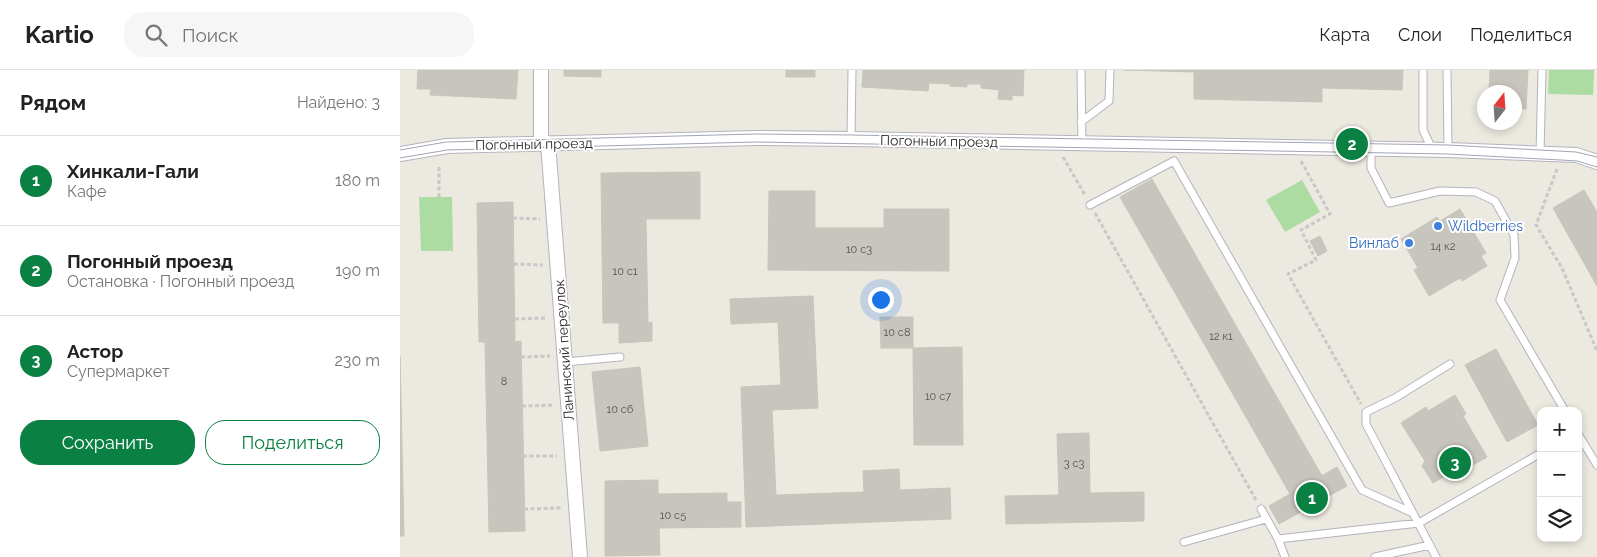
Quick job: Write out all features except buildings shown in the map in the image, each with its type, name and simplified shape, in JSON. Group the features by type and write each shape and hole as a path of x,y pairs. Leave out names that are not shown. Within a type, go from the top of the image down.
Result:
{"street":[{"name":"Ланинский переулок","path":"542,70 544,143 561,359 580,557"},
{"name":"Погонный проезд","path":"400,154 447,146 756,138 1432,149 1563,155 1582,157 1597,162"}],"lane":[{"path":"851,139 852,70"},
{"path":"1080,70 1082,144"},
{"path":"1082,122 1109,101 1110,70"},
{"path":"1423,70 1423,130 1432,149"},
{"path":"1447,70 1448,150"},
{"path":"1540,154 1542,70"},
{"path":"1371,149 1371,168 1389,203 1440,191 1476,192 1495,202 1514,235 1515,258 1500,300 1562,407"},
{"path":"1090,205 1174,161 1362,490 1413,513"},
{"path":"561,359 620,357"},
{"path":"1436,557 1366,424 1366,412 1394,398 1450,364"},
{"path":"1582,440 1597,464"},
{"path":"1278,540 1419,523 1537,455"},
{"path":"1261,509 1285,557"},
{"path":"1184,542 1266,519"},
{"path":"1375,557 1430,546"}],"path":[{"path":"1055,143 1261,509"},
{"path":"1293,148 1330,214 1300,230 1316,260 1288,274 1366,412"},
{"path":"1563,155 1536,225 1562,268 1597,351"},
{"path":"439,197 440,167"},
{"path":"513,218 546,219"},
{"path":"514,264 550,265"},
{"path":"515,319 554,318"},
{"path":"521,357 561,359"},
{"path":"522,406 562,405"},
{"path":"523,456 566,456"},
{"path":"524,508 570,508"}],"green space":[{"path":"1549,70 1594,70 1593,95 1548,94"},
{"path":"1302,180 1320,212 1285,232 1266,200"},
{"path":"419,197 452,197 453,251 421,251"}],"tram line":[{"path":"400,150 446,142 755,134 1448,145 1576,152 1597,157"},
{"path":"400,158 447,150 756,142 1448,154 1577,161 1597,167"}],"place":[{"name":"Погонный проезд","path":"1352,144"},
{"name":"Wildberries","path":"1438,226"},
{"name":"Винлаб","path":"1409,243"},
{"name":"Астор","path":"1455,463"},
{"name":"Хинкали-Гали","path":"1312,498"}]}
